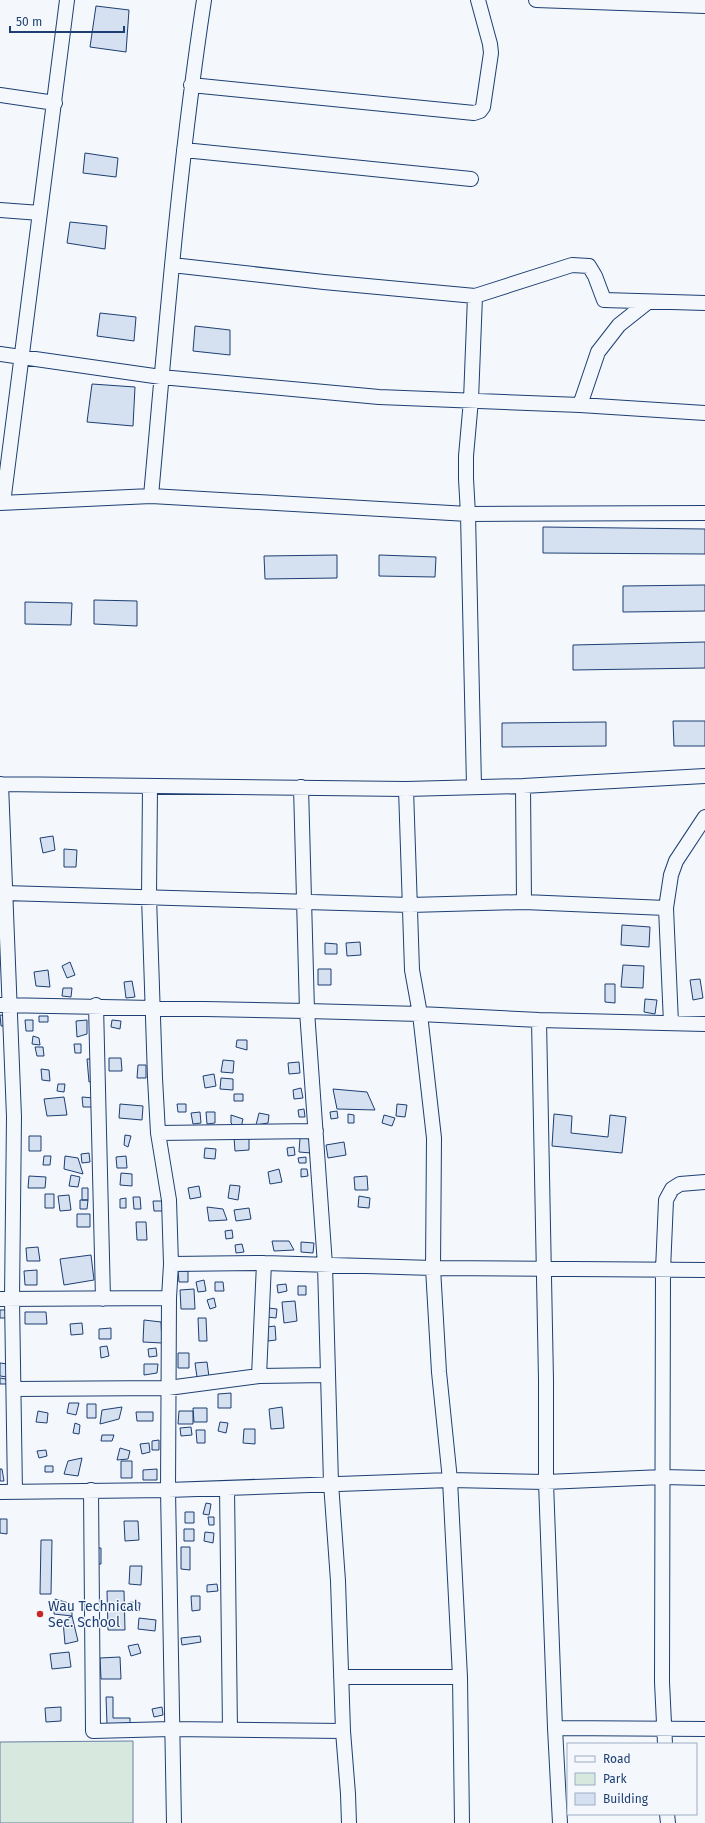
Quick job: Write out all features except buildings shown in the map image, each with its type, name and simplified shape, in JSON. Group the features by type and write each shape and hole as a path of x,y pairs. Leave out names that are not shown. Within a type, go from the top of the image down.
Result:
{"street":[{"path":"68,0 23,357 1,503 151,496 468,514 705,513"},
{"path":"151,496 184,150 191,85 204,0"},
{"path":"191,85 474,113 480,111 483,107 491,53 478,0"},
{"path":"536,0 705,6"},
{"path":"0,95 55,103"},
{"path":"184,150 471,178"},
{"path":"0,210 40,213"},
{"path":"172,265 324,282 475,296 572,265 589,266 595,276 604,300 705,303"},
{"path":"474,786 466,471 472,400 475,296"},
{"path":"580,405 598,352 619,326 648,302"},
{"path":"0,354 162,377 379,397 580,405 705,413"},
{"path":"14,1492 14,1389 6,1299 14,1117 6,1005 5,893 1,784 406,789 474,786 523,786 705,776"},
{"path":"523,786 524,902"},
{"path":"150,787 150,897 158,1134 169,1200 171,1264 169,1298 168,1490 171,1728 174,1823"},
{"path":"301,787 307,1011 325,1266 331,1483 338,1581 343,1731 349,1823"},
{"path":"406,789 412,970 420,1014 434,1138 433,1268 439,1372 450,1480 460,1677 462,1823"},
{"path":"671,1023 666,908 671,875 676,861 705,817"},
{"path":"5,893 410,905 524,902 666,908"},
{"path":"6,1005 96,1005 705,1024"},
{"path":"96,1005 103,1299"},
{"path":"539,1020 546,1380 546,1482 560,1823"},
{"path":"158,1134 316,1131"},
{"path":"665,1743 662,1682 663,1270 666,1200 672,1189 680,1184 705,1182"},
{"path":"171,1264 264,1263 433,1268 705,1270"},
{"path":"259,1376 264,1263"},
{"path":"6,1299 169,1298"},
{"path":"14,1389 168,1388 259,1376 328,1375"},
{"path":"0,1492 168,1490 331,1483 450,1480 546,1482 663,1477 705,1478"},
{"path":"227,1488 230,1730"},
{"path":"91,1490 93,1731 171,1728 343,1731"},
{"path":"341,1677 460,1677"},
{"path":"555,1728 705,1729"}],"green space":[{"path":"133,1741 133,1823 0,1823 0,1742"}],"place":[{"name":"Wau Technical Sec. School","path":"40,1614"}]}
